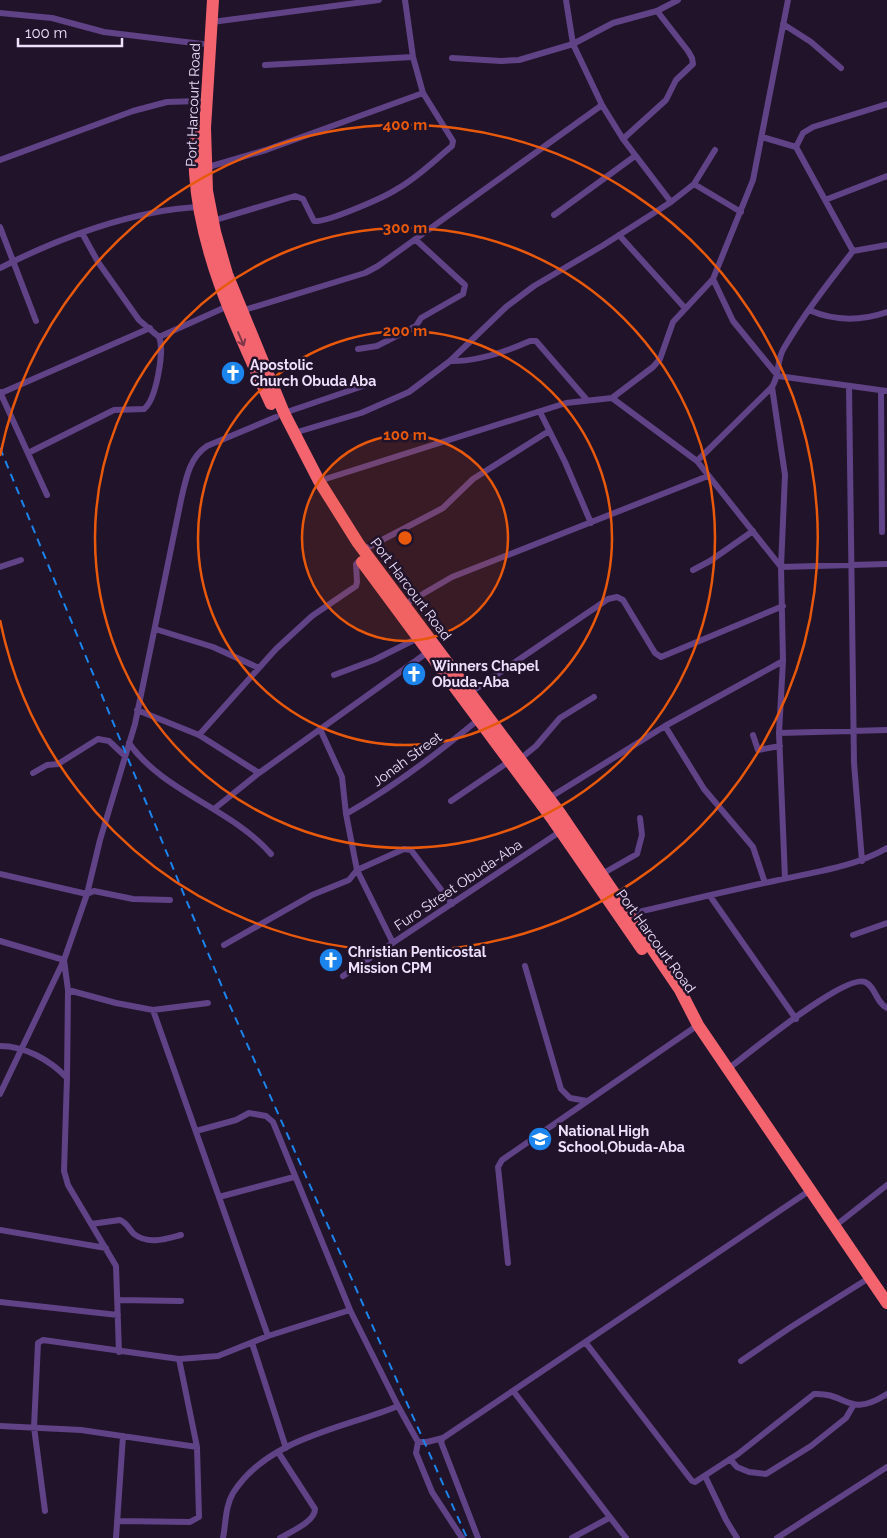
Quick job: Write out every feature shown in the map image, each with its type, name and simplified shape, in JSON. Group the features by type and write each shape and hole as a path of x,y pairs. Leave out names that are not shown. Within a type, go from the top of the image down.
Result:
{"highway":[{"name":"Port Harcourt Road","path":"205,0 195,164 200,207 209,247 228,306 280,415 327,511 404,605 471,692 561,831 673,993 690,1012"},
{"name":"Port Harcourt Road","path":"213,0 205,128 205,168 212,221 221,255 280,415 294,433 301,456 319,481 362,555 418,638 479,719 549,798 680,990 690,1012"},
{"path":"690,1012 809,1191 835,1226 869,1278 885,1296"}],"street":[{"path":"212,22 379,0"},
{"path":"212,221 295,196 303,199 314,220 318,222 397,189 453,144 423,93 413,57 405,0"},
{"path":"566,0 573,44 602,105 635,156 671,202"},
{"path":"452,58 501,61 519,60 573,44 613,23 657,11 678,0"},
{"path":"319,481 566,403 612,398 657,363 670,328 684,307 713,279 753,180 788,0"},
{"path":"623,139 666,100 676,80 693,64 688,51 657,11"},
{"path":"0,12 52,18 104,32 202,44"},
{"path":"783,24 811,42 840,68"},
{"path":"265,65 413,57"},
{"path":"205,168 266,150 423,93"},
{"path":"0,160 133,111 167,102 198,101"},
{"path":"796,147 807,130 887,104"},
{"path":"241,311 365,273 390,259 602,105"},
{"path":"762,137 796,147 853,251"},
{"path":"294,433 361,413 410,392 450,361 506,307 534,286 620,235 671,202 694,184 715,150"},
{"path":"554,215 635,156"},
{"path":"825,200 887,176"},
{"path":"694,184 741,212"},
{"path":"0,268 82,233 121,219 180,208 200,207"},
{"path":"0,227 36,321"},
{"path":"28,453 114,410 137,410 148,406 162,356 159,337 139,320 98,262 82,233"},
{"path":"620,235 684,307"},
{"path":"358,350 377,346 416,326 421,318 463,294 465,285 416,240"},
{"path":"697,462 772,387 778,376 778,362 783,350 809,310 853,251 887,245"},
{"path":"713,279 733,321 778,376 884,391 885,483 882,532"},
{"path":"159,337 228,306"},
{"path":"809,310 822,316 840,318 861,318 887,312"},
{"path":"47,495 0,392 150,328"},
{"path":"450,361 464,362 530,341 536,341 587,400"},
{"path":"0,1094 64,960 87,894 100,840 137,710 190,467 200,451 207,446 280,415 366,385"},
{"path":"849,386 854,763 862,861"},
{"path":"772,387 785,475 781,567 783,661 780,733 785,878"},
{"path":"612,398 697,462 781,567"},
{"path":"540,412 590,523"},
{"path":"199,734 276,649 312,616 356,586 358,582 355,569 362,555 443,508 473,479 549,431"},
{"path":"404,605 452,577 708,476"},
{"path":"693,570 710,561 753,530"},
{"path":"0,567 21,560"},
{"path":"781,567 887,564"},
{"path":"471,692 608,599 617,597 623,600 655,653 661,657 783,606"},
{"path":"155,630 205,644 259,668"},
{"path":"334,675 374,660 418,638"},
{"path":"214,808 259,773 428,652"},
{"path":"549,798 665,726 783,661"},
{"path":"451,801 536,746 560,718 594,698"},
{"path":"137,710 199,734 259,773"},
{"name":"Jonah Street","path":"346,814 379,795 433,757 479,719"},
{"path":"665,726 704,789 753,847 766,883"},
{"path":"320,729 340,772 357,870 393,943"},
{"path":"780,733 887,730"},
{"path":"753,735 758,750 780,746"},
{"path":"33,773 46,765 58,764 98,739 104,739 116,746 125,756"},
{"path":"129,743 136,754 160,774 253,834 271,854"},
{"path":"602,874 636,854 642,835 640,818"},
{"name":"Furo Street Obuda-Aba","path":"343,976 561,831"},
{"path":"224,945 312,895 349,880 357,870 408,848 452,904"},
{"path":"629,914 785,878 812,875 862,861 887,848"},
{"path":"0,874 87,894 94,891 134,899 170,900"},
{"path":"710,896 796,1019"},
{"path":"853,935 887,923"},
{"path":"0,940 64,960"},
{"path":"64,960 68,990 64,1171 68,1185 116,1266 119,1352"},
{"path":"525,966 561,1089 570,1098 587,1101"},
{"path":"728,1069 833,991 859,981 865,982 870,986 882,1005 887,1008"},
{"path":"68,990 116,1003 153,1010 208,1003"},
{"path":"153,1010 268,1336"},
{"path":"508,1263 498,1167 502,1160 698,1025"},
{"path":"0,1046 23,1048 55,1068 67,1078"},
{"path":"196,1131 236,1120 249,1112 266,1116 277,1131 294,1177 350,1310 418,1442 416,1453 432,1492 462,1538"},
{"path":"219,1197 294,1177"},
{"path":"835,1226 887,1185"},
{"path":"418,1442 443,1438 514,1392 809,1191"},
{"path":"91,1224 120,1220 134,1234 144,1239 161,1241 181,1235"},
{"path":"0,1230 106,1248"},
{"path":"741,1361 869,1278"},
{"path":"118,1300 181,1301"},
{"path":"0,1302 118,1316"},
{"path":"45,1511 34,1427 38,1343 43,1340 179,1359 218,1356 268,1336 350,1310"},
{"path":"252,1343 286,1448"},
{"path":"586,1343 688,1478 695,1482 730,1459 814,1394 832,1397 852,1406 871,1403 887,1394"},
{"path":"117,1520 190,1522 197,1520 197,1447 179,1359"},
{"path":"514,1392 626,1538"},
{"path":"223,1538 226,1516 233,1494 246,1478 278,1452 311,1437 398,1406"},
{"path":"730,1459 738,1467 749,1472 766,1474 811,1446 846,1418 852,1406"},
{"path":"0,1426 81,1430 197,1447"},
{"path":"116,1538 123,1436"},
{"path":"443,1438 441,1442 446,1459 478,1538"},
{"path":"278,1452 315,1509 314,1516 280,1538"},
{"path":"777,1538 887,1467"},
{"path":"705,1476 726,1520 737,1538"},
{"path":"572,1538 609,1518"}],"railway":[{"path":"0,448 227,999 467,1538"}],"place":[{"name":"Apostolic Church Obuda Aba","path":"233,373"},
{"name":"Winners Chapel Obuda-Aba","path":"414,674"},
{"name":"Christian Penticostal Mission CPM","path":"331,960"},
{"name":"National High School,Obuda-Aba","path":"540,1139"}]}
